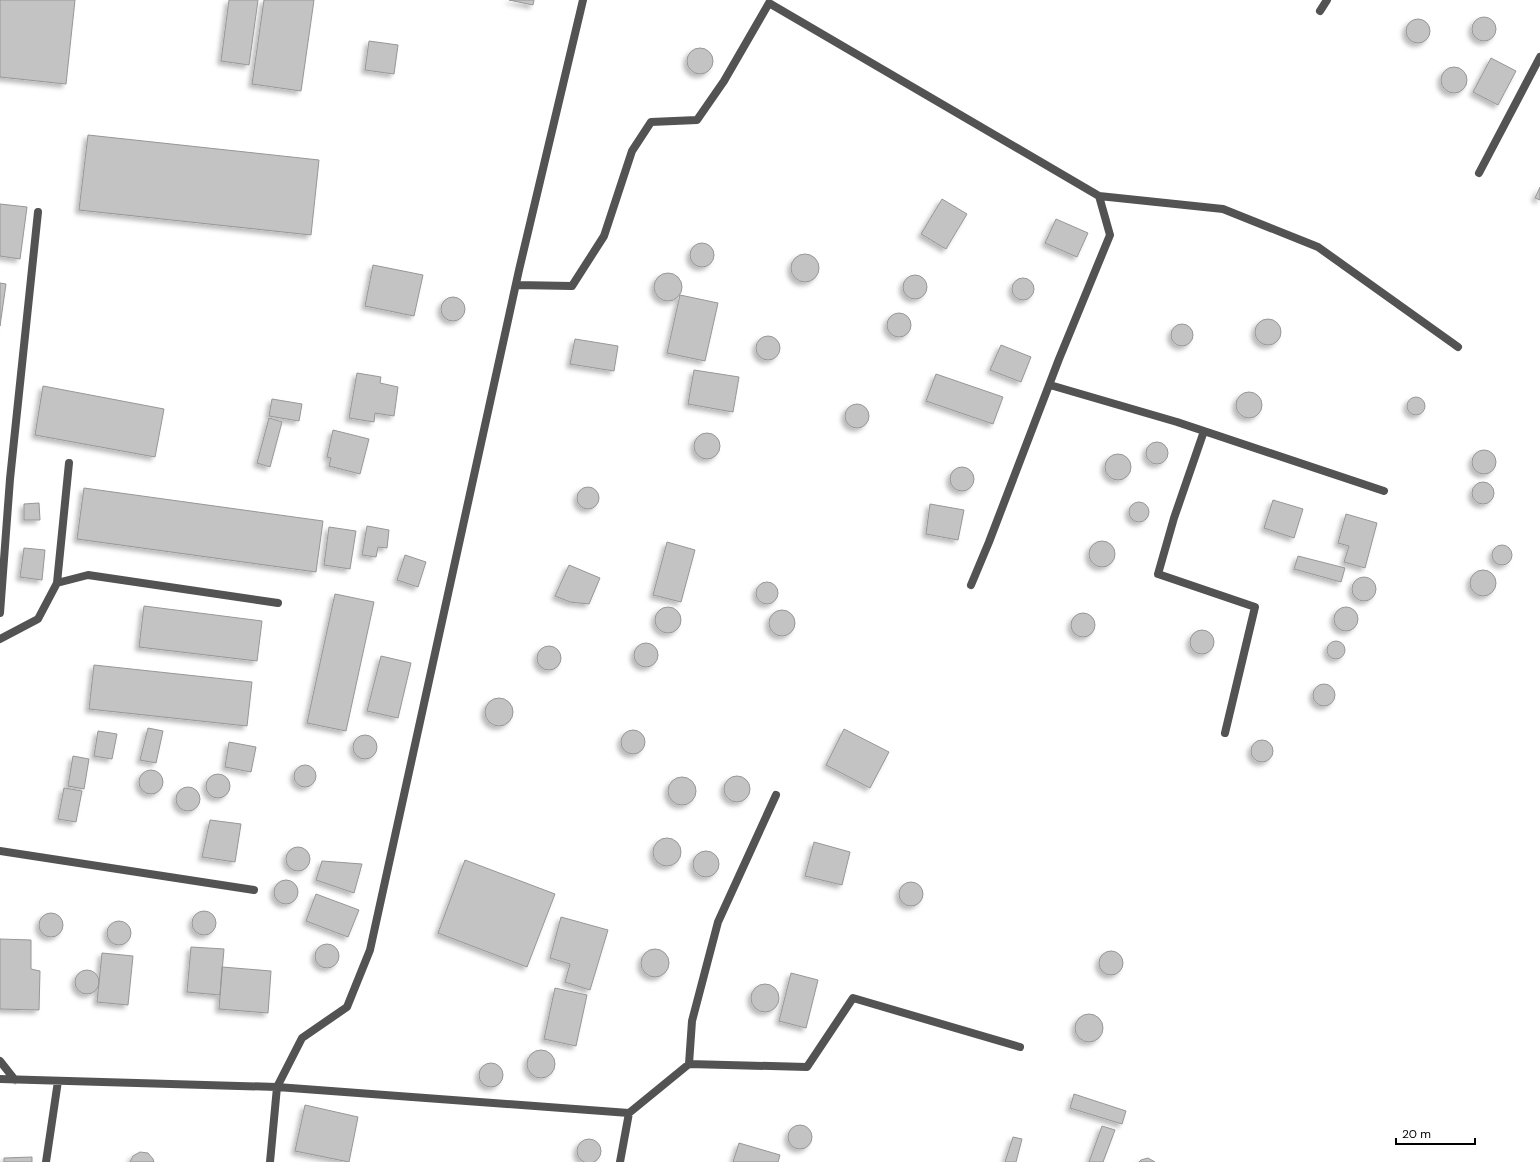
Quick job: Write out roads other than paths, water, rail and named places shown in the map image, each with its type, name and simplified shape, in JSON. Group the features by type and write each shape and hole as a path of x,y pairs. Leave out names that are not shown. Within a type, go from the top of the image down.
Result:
{"street":[{"path":"270,1162 277,1087 302,1038 346,1007 370,950 516,285 583,0"},
{"path":"1320,11 1327,0"},
{"path":"516,285 572,286 604,236 632,151 651,122 697,120 724,81 769,3 1099,196 1223,209 1318,247 1458,347"},
{"path":"1479,173 1540,57"},
{"path":"971,585 1110,236 1099,196"},
{"path":"0,613 10,479 38,212"},
{"path":"1050,385 1204,431 1384,492"},
{"path":"1204,431 1174,518 1158,574 1255,607 1225,733"},
{"path":"0,639 38,619 57,583 69,463"},
{"path":"57,583 88,575 278,604"},
{"path":"689,1064 692,1021 718,922 776,795"},
{"path":"0,851 254,890"},
{"path":"620,1162 629,1112 689,1064 807,1067 853,998 1020,1047"},
{"path":"0,1061 15,1080"},
{"path":"0,1079 58,1082 277,1087 629,1112"},
{"path":"46,1162 58,1082"}]}
